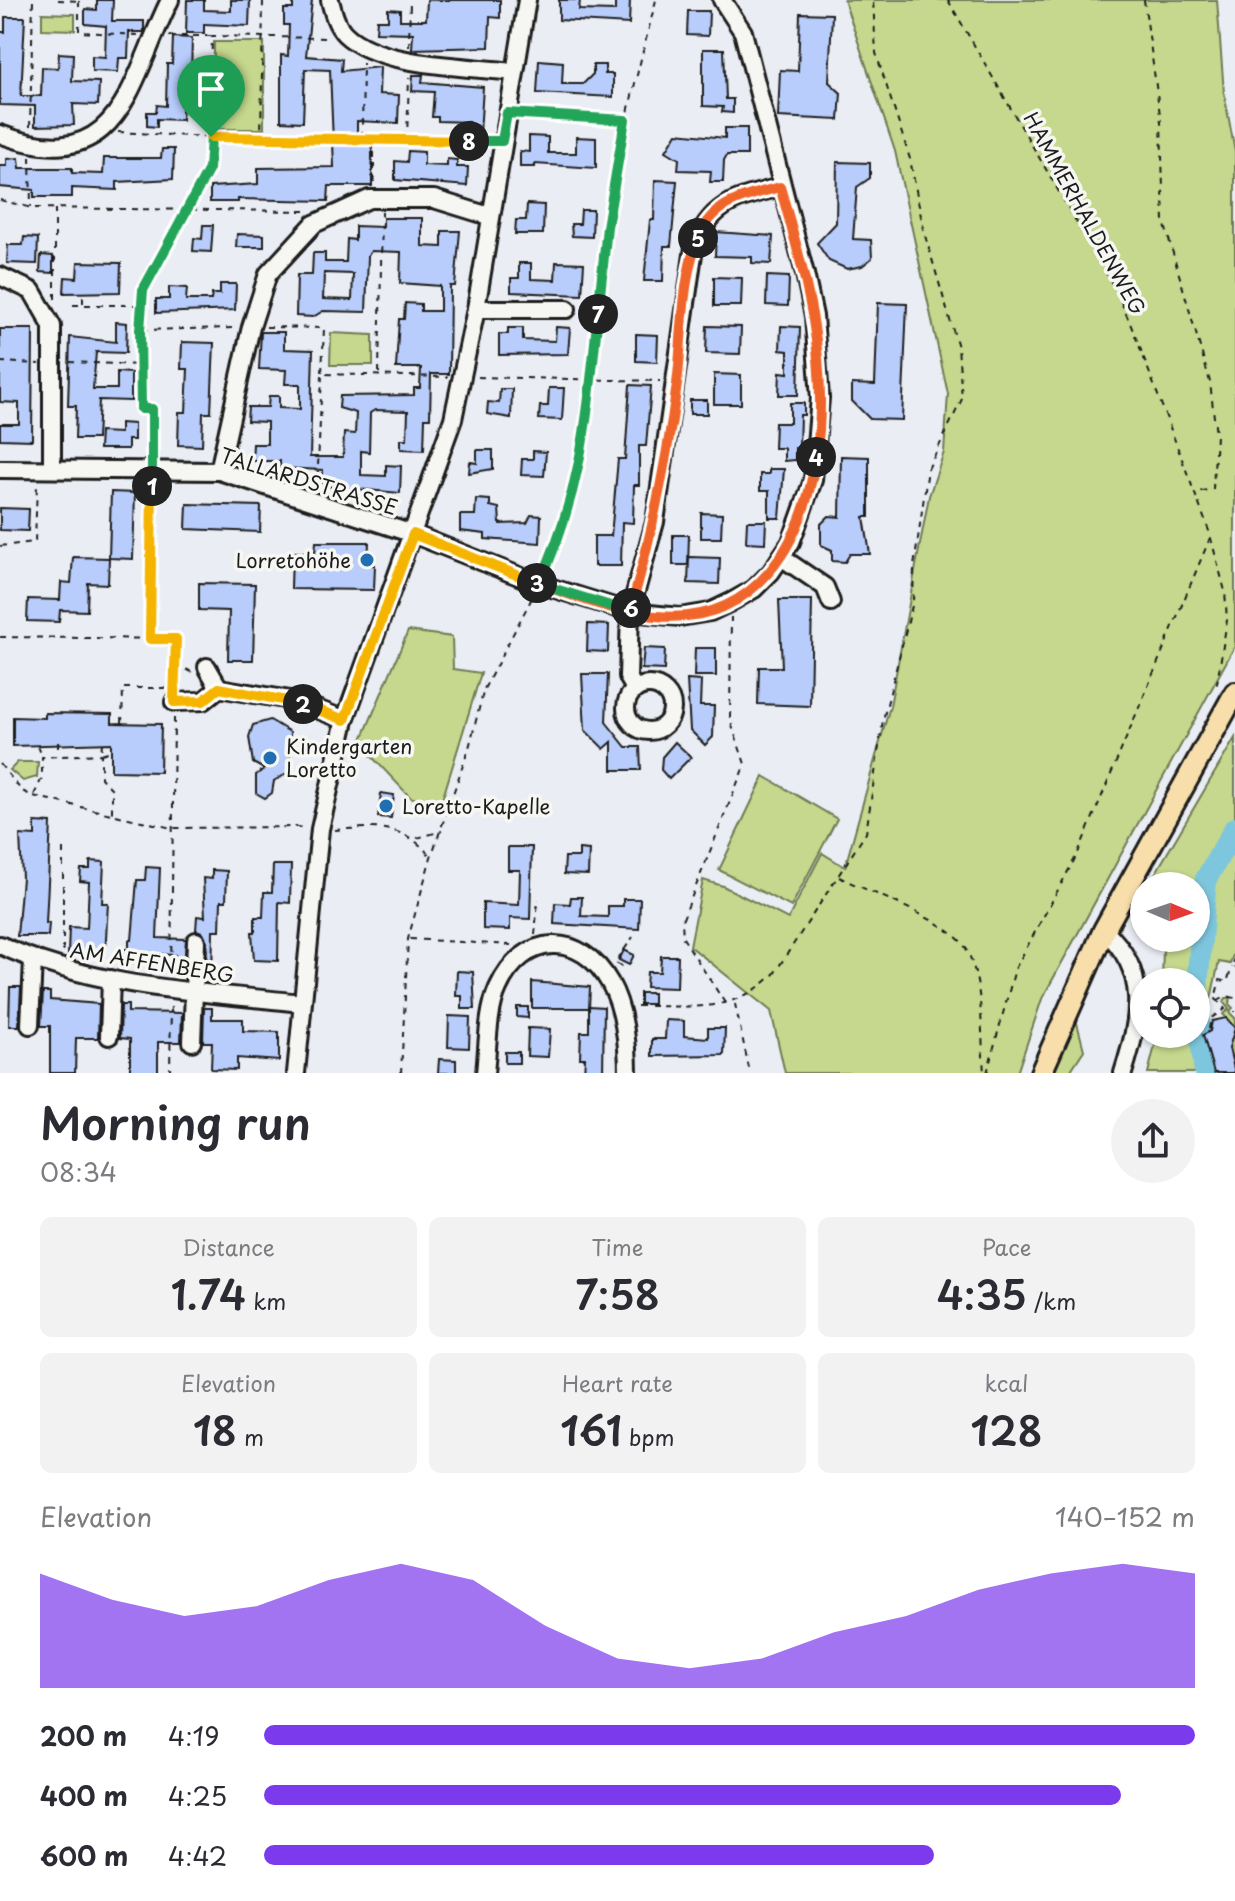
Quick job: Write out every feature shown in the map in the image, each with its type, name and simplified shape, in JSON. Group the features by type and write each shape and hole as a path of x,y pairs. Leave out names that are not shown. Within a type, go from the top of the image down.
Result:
{"main road":[{"path":"1041,1073 1104,930 1226,696"}],"street":[{"path":"0,134 29,145 58,146 105,131 133,89 152,36 170,0"},
{"path":"330,0 340,26 356,42 409,59 513,72"},
{"path":"296,1073 320,829 345,720 453,419 476,309 527,0"},
{"name":"TALLARDSTRASSE","path":"0,469 44,467 219,471 413,534 539,584 630,612 680,617 710,612 754,589 791,542 813,480 820,398 814,316 743,32 722,0"},
{"path":"635,689 628,677 630,612 660,493 694,247 713,214 729,201 780,187"},
{"path":"219,471 251,327 268,274 314,224 330,215 378,199 434,199 489,216"},
{"path":"0,276 32,291 52,326 54,361 44,467"},
{"path":"476,309 567,309"},
{"path":"781,557 825,587 831,602"},
{"path":"207,667 219,688"},
{"path":"174,702 203,701 219,688 296,701 345,720"},
{"path":"1104,930 1124,948 1133,964 1136,1013 1123,1073"},
{"path":"192,1042 196,941"},
{"name":"AM AFFENBERG","path":"0,945 33,960 111,979 302,1003"},
{"path":"485,1073 497,989 514,961 534,946 564,947 590,956 610,983 619,1006 628,1073"},
{"path":"30,1025 33,960"},
{"path":"109,1036 111,979"}],"path":[{"path":"32,208 29,145 33,0"},
{"path":"58,0 79,0 79,32 356,42 362,138"},
{"path":"261,140 263,0"},
{"path":"401,1073 408,939 431,857 442,831 484,689 558,544 581,466 607,227 625,120 656,0"},
{"path":"619,1006 726,1004 756,991 774,974 866,833 883,720 913,602 914,566 928,469 962,399 958,347 924,232 910,159 876,53 873,0"},
{"name":"HAMMERHALDENWEG","path":"948,0 1117,292 1211,537 1225,591 1226,696"},
{"path":"1144,0 1161,122 1164,222 1210,382 1216,435 1213,489 1196,492"},
{"path":"150,639 152,409 141,409 139,365 143,290 209,169 212,36"},
{"path":"507,113 625,120"},
{"path":"105,131 261,140 362,138 502,141"},
{"path":"374,139 378,199 379,375"},
{"path":"0,200 32,208 313,211 330,215"},
{"path":"44,308 56,302 55,208"},
{"path":"83,294 83,304"},
{"path":"73,305 142,306"},
{"path":"140,330 251,327"},
{"path":"0,362 139,365"},
{"path":"316,502 322,374"},
{"path":"0,546 9,546 16,541 35,542 44,467"},
{"path":"985,1073 1015,969 1057,896 1122,743 1145,701 1211,537"},
{"path":"726,1004 683,938 682,921 745,764 730,720 731,602"},
{"path":"0,637 176,639 175,688 123,688 122,723"},
{"path":"170,1073 174,702"},
{"path":"58,742 58,754"},
{"path":"102,743 101,778 112,789 112,815"},
{"path":"33,796 42,778 42,757 38,746"},
{"path":"42,757 111,751"},
{"path":"0,764 22,791 33,796 172,828 313,827"},
{"path":"330,831 377,827 416,838 442,831"},
{"path":"416,838 431,857"},
{"path":"63,848 63,968"},
{"path":"839,877 941,926 966,947 976,976 985,1073"},
{"path":"408,939 534,946 538,899"},
{"path":"622,966 615,963 633,937"},
{"path":"1210,1024 1211,1018 1225,1009 1215,998 1220,980 1227,982 1234,968 1235,958"},
{"path":"1217,1001 1227,996 1235,998 1235,1004"},
{"path":"734,1002 750,1073"}],"green space":[{"path":"844,0 1217,0 1224,93 1235,152 1235,646 1042,999 1017,1073 785,1073 771,1011 690,946 703,880 723,886 788,919 822,853 845,867 890,706 929,496 944,452 948,394 895,151"},
{"path":"42,13 75,14 75,30 42,29"},
{"path":"214,42 264,42 264,129 213,129"},
{"path":"331,333 373,335 373,365 330,365"},
{"path":"408,631 452,637 453,669 481,673 440,807 410,797 360,744"},
{"path":"1235,738 1235,949 1230,964 1219,962 1210,1003 1210,968 1162,968 1163,952 1210,952 1210,872 1156,872"},
{"path":"18,762 38,762 37,777 23,781 10,770"},
{"path":"764,776 837,819 791,907 719,870"},
{"path":"1226,998 1231,998 1229,1004 1233,1008 1229,1012 1235,1018 1235,1028 1223,1014 1229,1009 1224,1003"},
{"path":"1076,1019 1084,1050 1069,1073 1050,1073"},
{"path":"1235,1028 1234,1064 1226,1042"},
{"path":"1154,1048 1207,1048 1214,1073 1148,1073"}],"building":[{"path":"97,0 113,0 112,21 144,21 144,32 129,32 128,58 119,58 118,72 92,71 92,56 105,57 106,26 85,24 85,9 97,10"},
{"path":"187,0 204,0 204,10 231,11 231,0 250,0 249,26 204,24 204,33 186,33"},
{"path":"293,0 312,0 306,56 342,59 341,71 380,67 379,94 399,95 398,123 357,121 357,142 372,142 372,186 329,186 328,201 238,199 238,202 210,202 210,187 258,184 258,168 334,167 330,70 305,69 303,122 281,121 281,55 288,56 289,25 284,25 284,9 293,9"},
{"path":"427,0 500,0 500,18 490,17 489,47 412,49 413,33 376,32 377,20 388,20 388,9 400,10 400,20 426,20"},
{"path":"559,0 580,0 579,10 615,11 615,0 630,0 629,24 559,20"},
{"path":"688,11 709,11 708,36 687,35"},
{"path":"800,13 832,14 829,82 841,93 839,120 778,117 780,70 798,71"},
{"path":"5,17 25,17 21,96 41,96 42,67 58,68 59,53 73,54 72,81 99,82 98,105 73,104 74,125 35,126 35,106 0,105 0,32 5,32"},
{"path":"173,37 192,38 191,77 183,77 182,120 157,119 157,127 147,126 147,112 156,112 157,105 166,106 167,64 172,64"},
{"path":"703,49 724,49 726,99 733,99 733,113 722,112 723,107 703,106"},
{"path":"539,60 563,62 562,84 583,84 593,74 593,65 605,65 605,74 613,74 613,97 537,93"},
{"path":"413,75 423,75 422,82 483,87 480,134 469,133 469,122 438,121 438,117 432,117 434,92 412,91"},
{"path":"725,128 747,128 747,155 727,155 723,182 710,182 711,171 678,170 679,159 666,151 677,133 725,138"},
{"path":"529,136 548,137 548,153 576,153 576,137 596,138 596,168 535,164 535,167 520,167 520,151 529,152"},
{"path":"162,149 174,149 173,179 117,182 117,190 72,188 72,197 34,197 34,190 0,187 0,166 7,166 7,159 19,158 20,168 72,168 72,173 103,174 104,158 161,158"},
{"path":"408,151 424,152 424,165 447,166 447,159 457,160 457,167 468,167 467,186 395,180 395,161 407,162"},
{"path":"837,162 870,163 870,178 857,187 853,239 871,240 872,258 862,266 847,269 829,261 817,243 836,223"},
{"path":"655,180 677,181 671,246 664,246 663,281 644,281 650,220 654,220"},
{"path":"527,204 544,205 543,234 515,234 516,220 526,220"},
{"path":"581,210 593,210 592,237 572,236 571,224 580,224"},
{"path":"383,218 422,218 422,246 442,247 442,231 460,231 455,286 450,286 449,374 431,374 430,418 425,418 424,450 401,449 401,439 407,439 408,411 375,410 370,413 369,452 361,451 361,475 386,476 386,465 401,466 400,493 323,486 323,470 280,468 280,461 252,461 253,444 267,444 267,422 247,421 248,407 268,407 269,396 279,396 279,408 300,409 300,384 285,384 286,370 259,369 261,332 284,332 284,349 313,350 310,457 343,457 344,433 355,434 356,413 339,408 340,396 414,395 414,388 420,388 421,368 396,368 399,319 404,319 405,303 421,304 421,311 440,311 440,286 400,283 401,252 371,251 368,256 366,312 323,311 313,317 296,316 297,275 312,275 313,253 325,253 325,262 346,262 347,239 355,240 355,226 383,227","holes":["324,273 353,274 352,300 323,299"]},
{"path":"203,225 213,225 211,252 193,251 194,238 202,239"},
{"path":"716,232 773,236 771,264 752,263 752,257 715,256"},
{"path":"237,234 264,235 264,247 236,247"},
{"path":"24,237 38,238 37,264 7,263 8,245 23,245"},
{"path":"41,255 53,256 53,273 40,272"},
{"path":"78,262 121,263 120,292 64,293 65,277 77,278"},
{"path":"556,262 584,263 582,295 511,292 511,278 519,278 519,263 531,263 531,279 555,280"},
{"path":"767,276 789,277 788,306 766,305"},
{"path":"714,277 742,278 741,306 714,306"},
{"path":"220,284 236,284 235,310 156,313 156,299 169,299 169,287 187,288 186,300 211,300 212,294 220,294"},
{"path":"878,303 907,304 902,420 870,419 852,401 852,384 875,385"},
{"path":"116,322 127,323 126,353 96,352 93,389 117,389 117,372 131,373 131,401 99,400 97,439 75,439 76,406 68,406 70,337 116,342"},
{"path":"707,326 741,327 740,354 706,353"},
{"path":"781,326 800,327 798,395 779,395 780,372 788,373 788,351 780,350"},
{"path":"556,327 570,328 568,354 499,355 499,334 508,334 508,328 523,328 523,340 555,341"},
{"path":"0,329 33,329 32,440 0,439 0,424 19,424 19,403 0,402"},
{"path":"636,334 658,335 657,362 636,361"},
{"path":"182,342 214,343 211,413 203,413 202,446 178,445 179,412 186,412 188,369 181,369"},
{"path":"714,374 741,375 741,404 714,404"},
{"path":"630,385 651,386 646,446 639,446 639,485 634,485 633,523 622,522 621,566 594,566 594,536 611,536 618,459 625,459"},
{"path":"549,388 564,388 562,420 539,419 540,406 548,406"},
{"path":"500,389 512,389 511,418 487,414 488,402 499,403"},
{"path":"690,400 707,400 707,414 690,414"},
{"path":"790,403 804,403 804,415 800,415 799,448 795,448 795,460 784,461 784,448 774,448 775,423 790,423"},
{"path":"120,423 134,424 134,440 128,440 128,449 99,449 100,432 120,433"},
{"path":"477,450 493,450 493,469 469,473 470,462 477,463"},
{"path":"533,451 546,452 544,476 521,475 522,459 533,459"},
{"path":"841,456 869,457 869,517 864,517 870,554 850,554 845,562 832,561 832,550 821,545 821,524 829,516 840,517"},
{"path":"769,469 784,469 780,518 769,518 769,491 760,491 760,474 769,474"},
{"path":"111,492 135,493 133,559 109,558"},
{"path":"476,499 490,500 490,506 499,508 500,524 527,523 531,515 541,516 540,543 485,539 485,534 460,531 460,515 475,515"},
{"path":"187,504 261,506 260,532 186,529"},
{"path":"0,508 29,509 28,531 0,530"},
{"path":"701,513 722,514 721,538 701,538"},
{"path":"747,521 766,521 765,543 746,542"},
{"path":"673,535 689,535 688,565 673,565"},
{"path":"316,542 369,542 368,565 375,565 374,590 291,589 292,552 315,552"},
{"path":"73,557 109,558 108,584 88,583 87,611 60,610 59,622 27,621 28,599 60,600 61,582 71,583"},
{"path":"689,557 720,558 719,584 688,583"},
{"path":"199,583 255,584 253,660 228,660 229,611 199,610"},
{"path":"779,600 812,600 810,706 758,704 759,667 782,667"},
{"path":"588,624 609,625 608,652 587,651"},
{"path":"644,648 665,649 664,670 642,669"},
{"path":"695,648 716,648 716,676 694,676"},
{"path":"582,674 608,674 606,722 626,747 640,747 641,770 612,770 612,742 604,749 585,730"},
{"path":"687,680 701,681 700,706 714,706 713,737 705,745 690,730"},
{"path":"45,713 112,714 112,723 161,724 160,772 111,771 111,743 13,746 13,717 45,718"},
{"name":"Kindergarten Loretto","path":"270,720 290,732 290,772 274,781 272,793 265,798 256,793 256,775 264,769 253,763 249,737 253,725"},
{"path":"675,742 691,757 669,779 661,770 662,757"},
{"name":"Loretto-Kapelle","path":"381,793 394,795 391,818 378,817"},
{"path":"35,822 51,823 48,936 17,936 22,878 20,835 35,836"},
{"path":"508,847 532,847 530,919 510,918 510,930 483,929 483,903 519,905 520,870 508,870"},
{"path":"579,849 589,850 588,875 564,874 565,857 579,857"},
{"path":"90,861 104,862 102,903 108,903 105,956 68,955 69,927 87,928 89,882 80,881 81,869 90,869"},
{"path":"273,865 291,865 290,903 279,902 278,961 254,960 252,932 255,932 255,917 263,917 264,892 272,892"},
{"path":"146,867 160,868 157,938 186,939 184,973 175,972 175,955 154,954 154,963 120,962 121,949 129,949 129,940 132,940 137,880 145,880"},
{"path":"212,870 227,871 226,901 221,901 220,930 213,930 212,979 206,979 207,941 202,932 196,930 197,916 205,917 203,878 212,879"},
{"path":"571,897 582,897 581,916 608,917 608,906 623,906 623,899 640,899 639,929 554,924 555,903 570,904"},
{"path":"624,950 634,955 629,965 619,960"},
{"path":"661,956 678,956 677,988 646,987 647,972 660,972"},
{"path":"457,971 473,972 475,1009 462,1009 462,996 456,996"},
{"path":"532,982 590,987 589,1008 532,1008"},
{"path":"10,987 21,987 19,1026 9,1026"},
{"path":"43,992 50,992 50,1000 99,1004 98,1038 76,1038 75,1073 50,1073 50,1026 41,1026"},
{"path":"640,993 653,993 653,1004 640,1004"},
{"path":"121,1005 128,1005 128,1012 182,1013 181,1042 158,1042 158,1073 130,1073 130,1039 120,1038"},
{"path":"589,1006 604,1007 603,1073 584,1073 585,1058 580,1058 581,1032 589,1032"},
{"path":"517,1007 528,1007 528,1018 517,1017"},
{"path":"204,1008 212,1008 212,1019 243,1019 243,1031 279,1032 279,1061 237,1058 237,1070 211,1069 212,1042 203,1042"},
{"path":"449,1016 470,1017 469,1048 448,1047"},
{"path":"1226,1018 1235,1028 1229,1048 1235,1073 1214,1073 1207,1048 1210,1048 1212,1021"},
{"path":"666,1020 684,1021 684,1036 708,1038 708,1028 725,1028 724,1055 652,1056 652,1039 665,1039"},
{"path":"528,1028 550,1029 548,1057 527,1056"},
{"path":"505,1052 519,1052 519,1063 505,1063"},
{"path":"439,1059 456,1060 456,1073 438,1073"}],"waterway":[{"path":"1205,1073 1196,999 1206,879 1235,828"}],"place":[{"name":"Lorretohöhe","path":"367,560"},
{"name":"Kindergarten Loretto","path":"270,758"},
{"name":"Loretto-Kapelle","path":"386,806"}],"route":[{"path":"211,137 209,169 143,290 140,330 141,409 152,409 150,639 176,639 174,702 203,701 219,688 296,701 345,720 413,534 539,584 630,612 656,616 680,617 710,612 754,589 771,572 791,542 813,480 820,398 814,316 780,187 729,201 713,214 694,247 668,448 655,522 630,612 575,596 539,584 558,544 581,466 607,227 625,120 507,113 502,141 211,137"}]}
